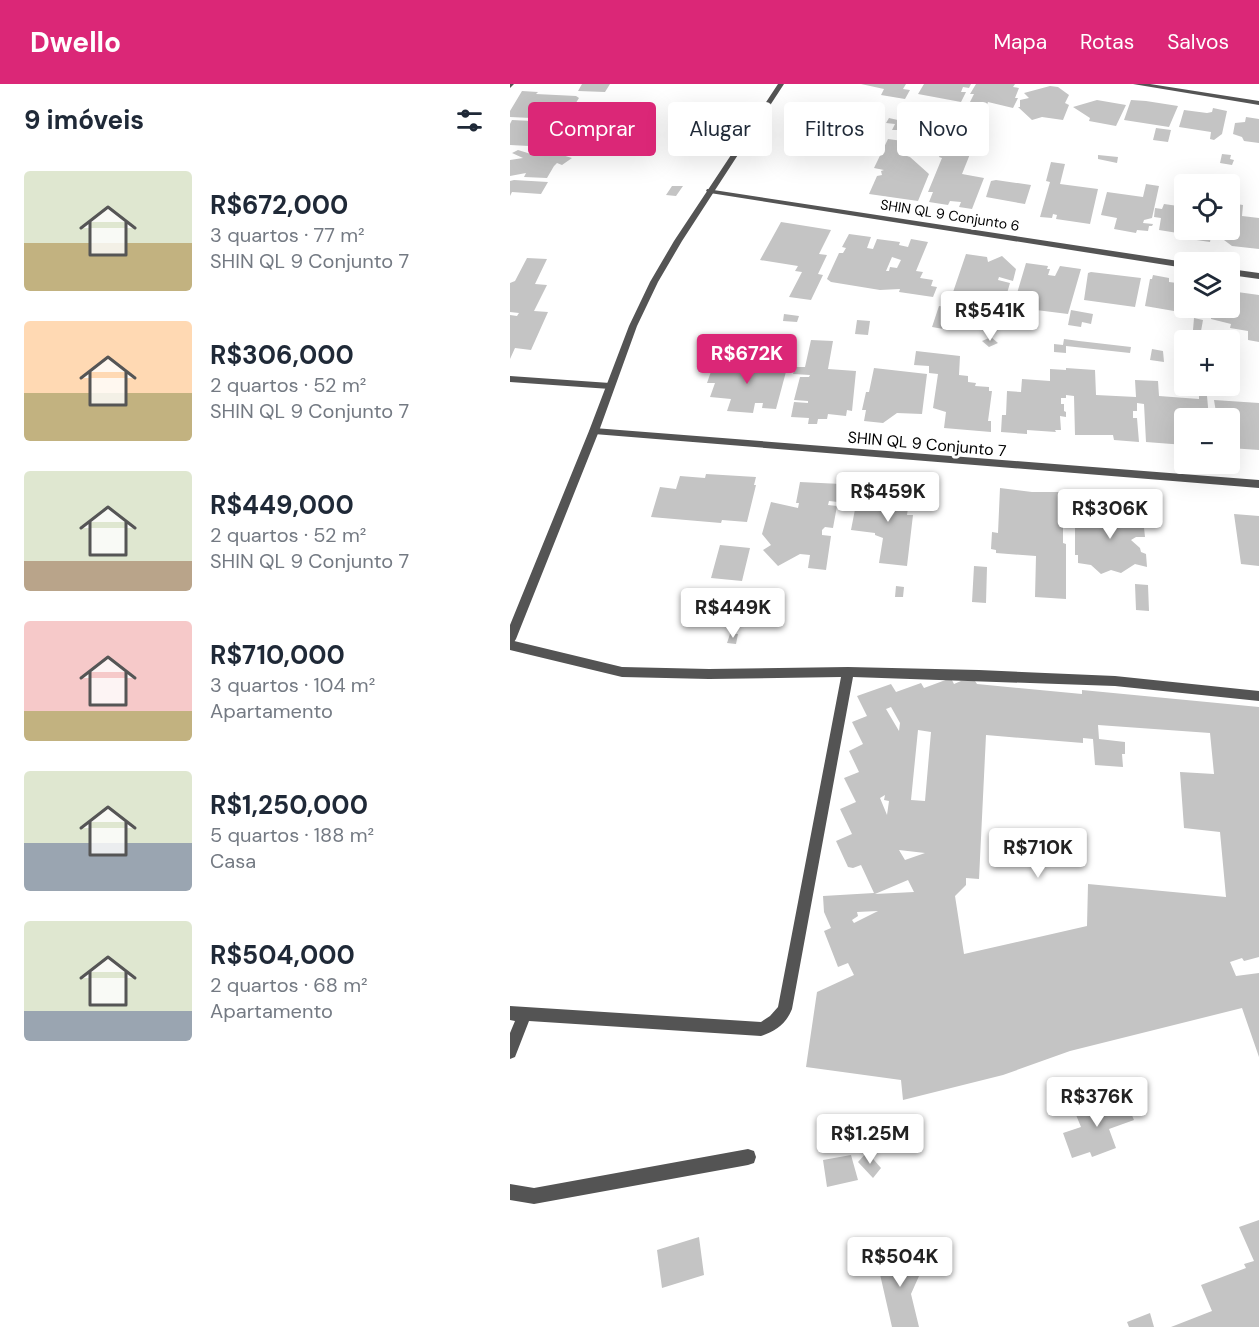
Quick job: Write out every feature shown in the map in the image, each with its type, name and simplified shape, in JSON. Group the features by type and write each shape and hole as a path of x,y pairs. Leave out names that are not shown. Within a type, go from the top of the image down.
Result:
{"street":[{"path":"510,639 594,431 633,326 654,282 710,191 781,84"},
{"path":"1136,84 1259,103"},
{"name":"SHIN QL 9 Conjunto 6","path":"710,191 1174,263"},
{"path":"1240,273 1259,276"},
{"path":"510,379 610,386"},
{"name":"SHIN QL 9 Conjunto 7","path":"594,431 1259,484"},
{"path":"510,645 622,672 709,674 848,672 1115,681 1259,696"},
{"path":"510,1013 761,1029 771,1026 780,1019 804,912 848,672"},
{"path":"510,1052 525,1014"},
{"path":"510,1191 534,1196 748,1157"}],"building":[{"path":"582,84 610,84 605,92 578,91"},
{"path":"861,84 906,84 903,89 910,90 905,99 881,95 884,89"},
{"path":"924,84 971,84 969,88 963,87 961,92 966,92 961,102 918,94"},
{"path":"976,84 1015,84 1013,87 1019,88 1015,98 1018,98 1013,108 989,102 970,102 974,94 970,94"},
{"path":"1050,86 1058,87 1069,95 1065,103 1069,105 1063,120 1042,117 1032,120 1018,107 1020,107 1020,100 1029,98 1024,93"},
{"path":"522,91 579,98 576,102 528,102 528,118 510,117 510,111"},
{"path":"1097,100 1126,105 1116,126 1089,121 1090,118 1073,107"},
{"path":"1131,100 1178,106 1169,127 1124,120"},
{"path":"1213,108 1227,111 1222,134 1214,140 1210,139 1211,132 1179,127 1184,110 1207,113 1212,112"},
{"path":"1246,117 1259,119 1259,143 1244,141 1242,137 1233,134 1235,123 1245,122"},
{"path":"889,118 897,120 897,130 892,130 895,124 886,123"},
{"path":"512,120 528,121 528,146 510,145"},
{"path":"1156,128 1171,130 1168,142 1153,140"},
{"path":"888,139 897,140 897,156 910,157 929,174 918,201 869,194 877,176 882,175 881,171 884,170 874,168 880,156 885,156 885,145"},
{"path":"518,150 528,153 528,156 572,158 562,165 557,163 547,178 524,177 526,173 510,176 510,160 523,158 512,153"},
{"path":"1222,154 1231,155 1230,159 1234,160 1232,165 1220,163"},
{"path":"1098,155 1118,157 1117,163 1098,159"},
{"path":"969,156 962,174 984,178 972,209 959,207 961,202 950,201 948,205 929,202 933,192 928,192 942,158 939,157"},
{"path":"1051,162 1065,164 1060,184 1098,189 1090,224 1056,219 1057,215 1053,214 1052,218 1040,217 1050,182 1046,181"},
{"path":"510,181 548,182 541,194 512,192 510,196"},
{"path":"991,181 1031,185 1025,204 986,197"},
{"path":"1146,184 1159,186 1152,218 1144,220 1143,223 1153,224 1152,226 1149,226 1148,231 1137,230 1136,233 1114,229 1117,218 1101,215 1107,192 1143,197"},
{"path":"672,186 683,186 676,196 666,195"},
{"path":"1164,204 1174,205 1174,232 1159,230 1161,218 1154,217 1155,208 1162,209"},
{"path":"1240,205 1243,205 1242,216 1259,218 1259,249 1232,246 1224,240 1240,240"},
{"path":"781,222 831,230 819,254 827,255 818,274 823,275 811,300 789,297 802,272 795,271 798,266 760,260"},
{"path":"849,234 871,237 867,248 873,249 877,239 900,242 899,245 908,247 911,239 928,242 916,271 923,272 920,278 933,280 931,286 937,287 933,297 899,292 900,289 880,290 831,282 827,279 839,253 843,253 846,248 842,247","holes":["892,257 901,260 897,268 890,267 889,271 886,271"]},
{"path":"966,254 987,257 988,262 1002,256 1016,269 1013,281 999,277 998,280 1010,283 1003,307 951,298"},
{"path":"527,258 547,259 535,284 547,285 534,311 548,312 531,350 515,348 510,359 510,315 517,316 519,313 510,312 510,283 515,281"},
{"path":"1026,263 1048,266 1047,269 1050,269 1048,275 1055,276 1060,266 1081,269 1068,314 1013,307"},
{"path":"1088,273 1141,278 1135,307 1084,300"},
{"path":"1153,275 1169,278 1169,282 1174,283 1174,311 1145,306 1150,279"},
{"path":"1240,292 1259,295 1259,342 1248,340 1248,331 1230,328 1231,324 1211,319 1240,318"},
{"path":"939,306 956,308 949,330 932,327"},
{"path":"1071,310 1093,314 1091,324 1082,322 1081,327 1068,325"},
{"path":"784,314 799,316 797,322 783,321"},
{"path":"1194,318 1203,320 1201,330 1193,330"},
{"path":"857,320 870,321 868,335 855,334"},
{"path":"991,337 998,343 989,347 982,341"},
{"path":"1064,339 1131,347 1130,353 1066,346 1066,353 1054,352 1054,344 1063,345"},
{"path":"811,340 833,341 828,369 856,371 852,411 847,410 846,416 828,414 827,419 818,419 817,424 808,424 809,418 791,417 794,402 808,403 808,401 794,400 800,377 810,375 793,374 795,367 805,367"},
{"path":"1152,349 1163,351 1164,362 1150,360"},
{"path":"916,351 960,356 959,375 968,376 968,382 976,383 975,386 989,387 989,391 992,391 988,421 991,421 991,432 944,428 946,412 933,408 938,374 929,373 929,366 914,365"},
{"path":"715,360 750,363 750,366 787,368 776,409 762,408 763,403 755,403 753,413 727,411 731,399 710,397 715,383 707,383"},
{"path":"874,368 927,374 922,414 897,413 883,423 864,421 866,410 862,410"},
{"path":"1066,368 1095,370 1096,395 1136,397 1135,380 1158,381 1159,396 1199,399 1199,396 1207,396 1208,408 1174,408 1174,444 1146,442 1144,404 1137,403 1137,411 1133,411 1133,418 1137,418 1139,442 1114,440 1113,435 1075,435 1074,396 1066,395 1066,398 1061,398 1066,417 1060,416 1061,430 1055,430 1056,432 1027,430 1027,434 1001,432 1002,415 1006,415 1007,391 1021,392 1022,379 1050,381 1050,369 1066,370"},
{"path":"1214,400 1259,403 1259,450 1240,449 1240,408 1215,408"},
{"path":"706,474 756,477 747,522 722,520 721,523 651,517 660,487 676,489 680,476 705,478"},
{"path":"800,482 841,484 838,502 829,501 828,505 837,506 833,528 825,527 822,530 822,535 831,536 826,570 808,568 810,555 800,554 778,566 763,550 771,545 762,534 771,502 798,508 799,503 796,503"},
{"path":"887,485 911,487 907,515 913,515 907,566 879,563 883,538 875,533 851,530 857,499 885,501"},
{"path":"1000,488 1066,494 1066,511 1063,510 1063,543 1066,544 1066,599 1035,597 1036,556 996,553 996,550 991,549 992,532 998,533"},
{"path":"1107,503 1122,515 1128,511 1136,517 1143,518 1145,537 1136,537 1131,540 1141,552 1146,554 1147,567 1135,564 1121,573 1111,570 1101,574 1091,565 1078,563 1078,555 1075,555 1075,519 1093,521 1087,516"},
{"path":"1234,514 1259,516 1259,566 1241,564"},
{"path":"720,545 750,548 742,581 711,578"},
{"path":"974,566 987,567 986,603 972,602"},
{"path":"1135,584 1148,585 1149,611 1136,610"},
{"path":"896,586 904,587 903,597 895,597"},
{"path":"732,614 731,625 710,626 711,615"},
{"path":"730,634 738,634 736,644 727,643"},
{"path":"951,678 954,684 961,681 975,681 977,684 1082,694 1082,690 1259,707 1259,957 1244,961 1242,958 1230,962 1236,976 1259,973 1259,1057 1242,1008 1070,1051 1003,1075 903,1100 901,1080 806,1067 817,992 854,975 848,963 838,967 824,931 831,928 824,912 823,896 874,893 861,865 848,867 836,841 852,834 840,809 856,802 844,778 859,772 849,751 863,744 852,722 867,716 857,696 891,684 896,692 921,683 924,688","holes":["891,707 900,723 899,731 886,709","1098,725 1210,733 1214,774 1180,772 1184,828 1220,832 1226,897 1088,884 1087,926 964,954 955,896 966,885 966,878 979,879 986,735 1083,743 1083,738 1093,739 1095,765 1123,767 1122,754 1125,754 1125,742 1099,739","918,730 931,732 925,801 911,800","885,795 884,800 889,801 887,815 880,798","899,850 925,853 905,860","908,880 914,892 875,894","878,911 854,923 852,920 858,916 857,912"]},
{"path":"1125,1099 1134,1120 1109,1129 1116,1148 1092,1157 1090,1152 1072,1158 1063,1133 1081,1127 1074,1110"},
{"path":"867,1152 881,1168 873,1178 858,1162"},
{"path":"851,1155 858,1180 827,1187 823,1160"},
{"path":"1259,1220 1259,1327 1171,1327 1212,1311 1201,1285 1246,1268 1244,1264 1254,1261 1239,1227"},
{"path":"699,1237 704,1275 662,1288 657,1250"},
{"path":"901,1252 923,1267 911,1294 919,1327 892,1327 877,1261"},
{"path":"1150,1313 1154,1327 1129,1327 1127,1322"}]}
